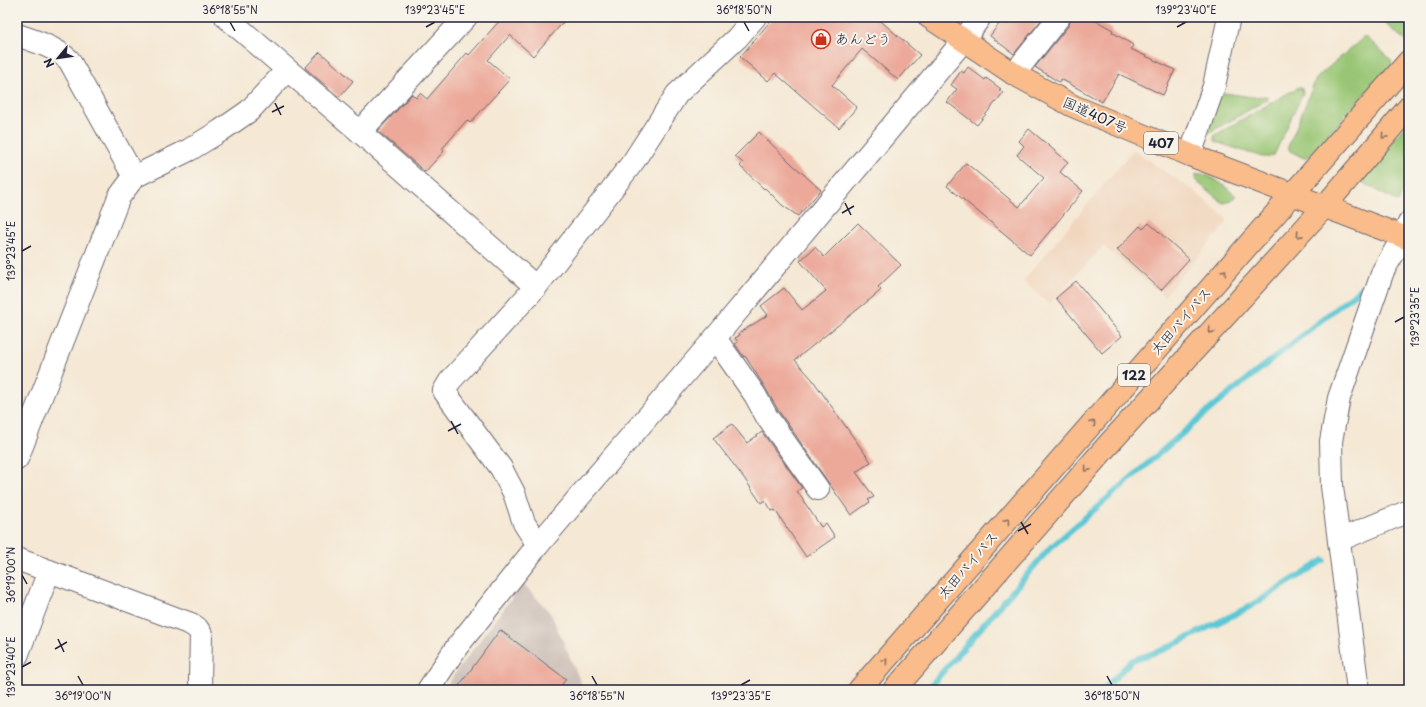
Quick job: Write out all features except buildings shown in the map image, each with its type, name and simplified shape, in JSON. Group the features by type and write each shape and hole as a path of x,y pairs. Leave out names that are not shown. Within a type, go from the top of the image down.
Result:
{"highway":[{"name":"国道407号","path":"929,17 1014,74 1073,106 1190,155 1292,194 1407,233"},
{"name":"太田バイパス","path":"859,690 1409,61"},
{"name":"太田バイパス","path":"894,690 1107,446 1325,206 1409,107"}],"street":[{"path":"226,17 360,132 536,287"},
{"path":"360,132 466,17"},
{"path":"538,545 524,523 514,493 501,468 444,391 450,380 536,287 633,162 678,94 737,38 755,17"},
{"path":"428,690 456,648 538,545 715,338 963,41 980,17"},
{"path":"1014,74 1059,17"},
{"path":"1190,155 1214,86 1229,17"},
{"path":"17,35 33,40 61,53 69,60 134,177"},
{"path":"17,459 119,198 134,177 189,150 249,111 287,70"},
{"path":"1358,690 1332,486 1331,441 1339,398 1383,272 1407,233"},
{"path":"715,338 755,395 767,417 818,489"},
{"path":"1339,540 1409,511"},
{"path":"17,559 192,624 201,634 200,681 203,690"},
{"path":"17,656 49,571"}],"shaded area":[{"path":"1133,150 1194,191 1226,218 1227,223 1164,296 1103,246 1049,304 1023,281"},
{"path":"523,583 551,614 584,690 444,690 456,672"}],"green space":[{"path":"1391,17 1409,17 1409,42 1407,42 1387,25 1386,21"},
{"path":"1363,38 1367,38 1391,60 1392,64 1308,157 1304,158 1290,151 1288,147 1316,79"},
{"path":"1299,87 1302,89 1303,93 1275,153 1270,157 1262,157 1216,142 1214,138 1215,135"},
{"path":"1218,93 1252,97 1267,96 1268,98 1267,100 1205,135"},
{"path":"1409,121 1409,177 1398,202 1362,182 1361,179"},
{"path":"1196,174 1206,175 1217,181 1236,197 1223,203 1196,181"}],"waterway":[{"path":"927,690 1049,549 1214,406 1364,286"},
{"path":"1103,690 1132,660 1163,650 1251,606 1324,560"}],"place":[{"name":"あんどう","path":"821,39"}]}
